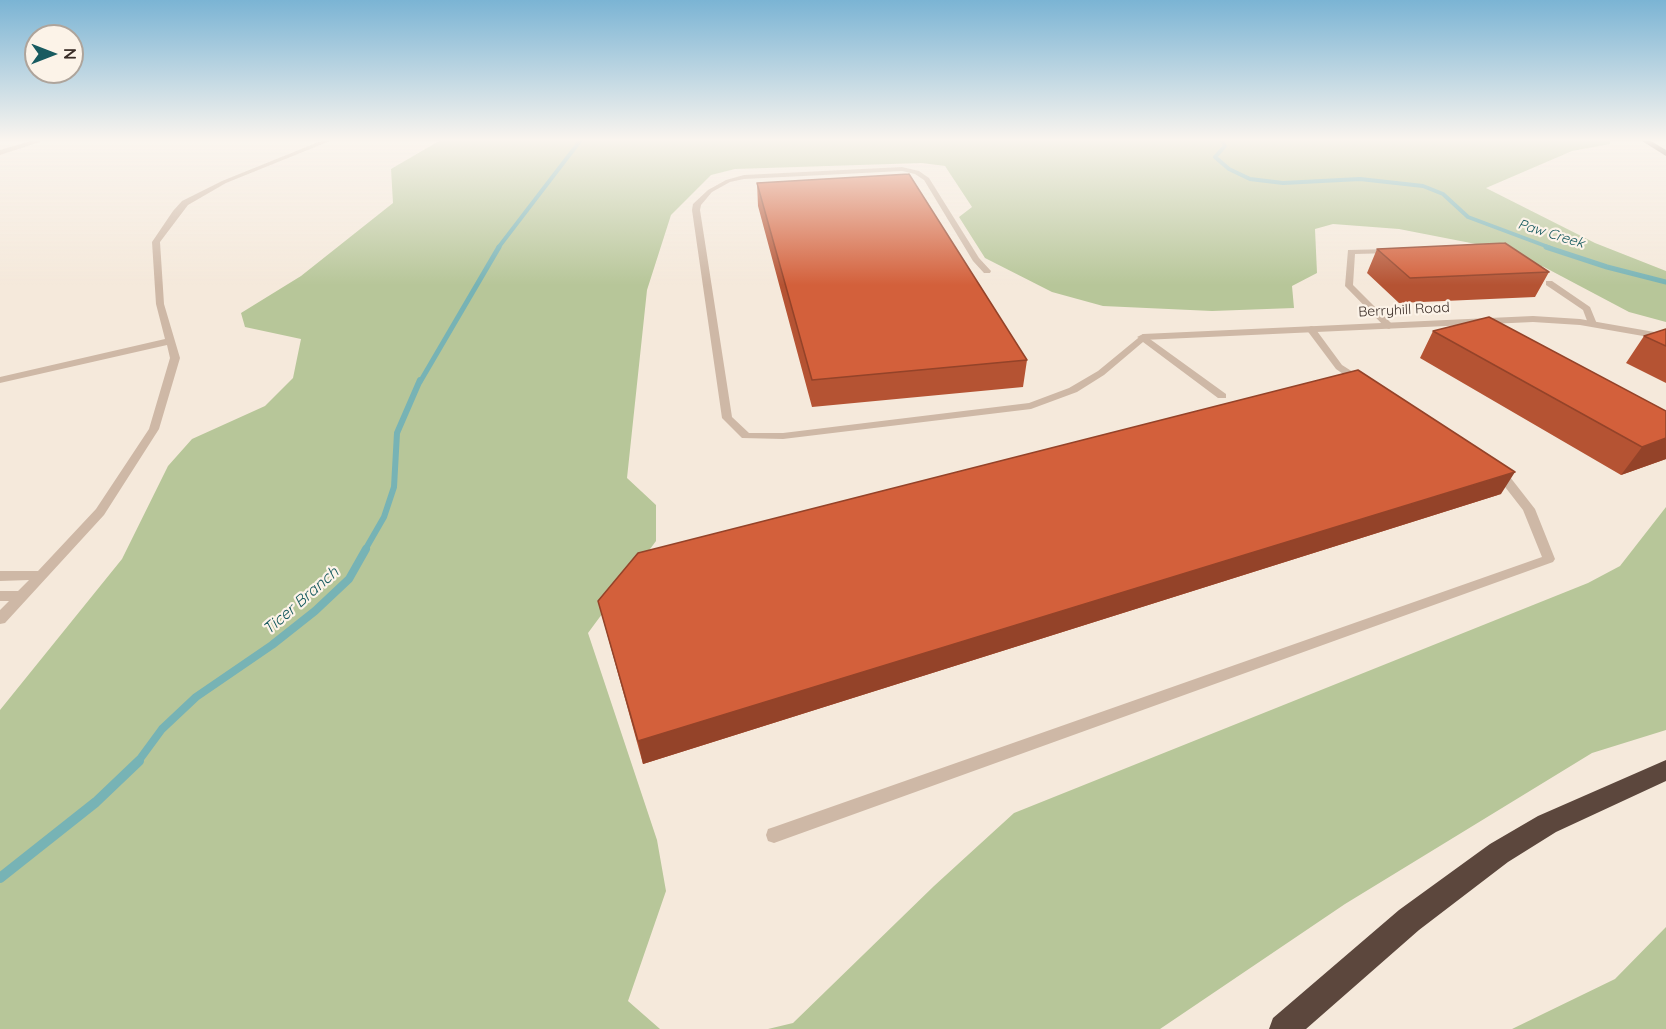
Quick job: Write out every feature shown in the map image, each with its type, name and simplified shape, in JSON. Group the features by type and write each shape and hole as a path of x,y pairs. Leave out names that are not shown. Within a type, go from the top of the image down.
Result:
{"highway":[{"path":"1284,1029 1409,920 1499,852 1547,824 1618,789 1666,771"}],"street":[{"name":"Berryhill Road","path":"1143,337 1533,319 1592,324 1666,337"}],"lane":[{"path":"0,619 100,512 154,429 175,358 160,304 156,242 185,203 211,189"},
{"path":"714,189 697,204 696,210 727,418 746,436 783,436 1031,406 1072,390 1101,373 1143,337 1222,396"},
{"path":"933,189 976,259 987,271"},
{"path":"1389,326 1348,286 1351,252 1397,250"},
{"path":"1549,283 1587,309 1592,324"},
{"path":"1311,329 1340,367 1369,387"},
{"path":"0,380 170,341"},
{"path":"774,835 1549,559 1529,509 1506,480 1487,467"},
{"path":"0,576 42,575"},
{"path":"0,596 22,596"}],"green space":[{"path":"392,189 697,189 671,215 647,290 627,478 656,505 656,541 588,633 657,840 666,891 628,1001 660,1029 0,1029 0,710 122,559 168,466 192,439 265,406 293,378 301,339 245,327 241,313 301,276 393,203"},
{"path":"960,189 1488,189 1595,243 1666,271 1666,322 1629,312 1544,267 1481,245 1399,229 1333,224 1315,229 1317,273 1292,286 1294,308 1212,311 1103,306 1052,292 985,258 959,217 972,207"},
{"path":"1666,507 1666,730 1592,753 1345,904 1160,1029 768,1029 793,1023 934,886 1014,813 1588,583 1620,566"},
{"path":"1666,927 1666,1029 1512,1029 1615,979"}],"building":[{"path":"759,189 919,189 1027,360 812,380"},
{"path":"1505,243 1549,272 1410,278 1377,249"},
{"path":"1489,317 1666,411 1666,438 1642,447 1433,331"},
{"path":"1666,329 1666,346 1644,336"},
{"path":"1358,370 1515,472 638,741 598,601 638,553"}],"waterway":[{"name":"Ticer Branch","path":"498,248 543,189"},
{"name":"Paw Creek","path":"1431,189 1443,194 1468,217 1551,248"},
{"name":"Ticer Branch","path":"420,382 499,247"},
{"name":"Paw Creek","path":"1546,247 1607,267 1666,282"},
{"name":"Ticer Branch","path":"365,550 384,517 394,487 397,433 420,380"},
{"name":"Ticer Branch","path":"137,763 162,729 196,697 272,645 315,611 349,579 366,549"},
{"name":"Ticer Branch","path":"0,878 96,802 137,763"}]}
